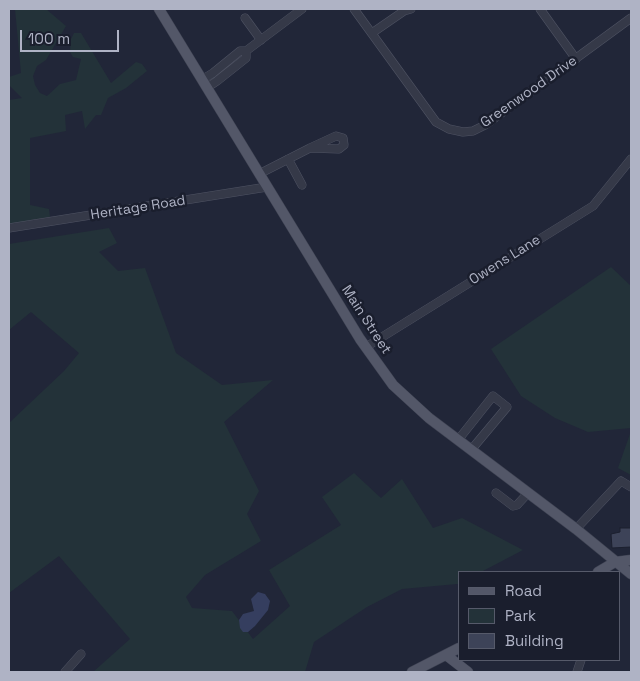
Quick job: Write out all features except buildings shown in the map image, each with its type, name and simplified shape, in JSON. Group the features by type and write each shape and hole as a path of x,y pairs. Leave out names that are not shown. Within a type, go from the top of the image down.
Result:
{"main road":[{"name":"Main Street","path":"162,10 267,188 386,376 403,395 458,440 576,529 631,574"},
{"path":"600,571 615,562 631,560"},
{"path":"412,672 458,649"},
{"path":"446,655 470,672"}],"street":[{"path":"205,83 217,82 246,58 246,51 302,9"},
{"name":"Greenwood Drive","path":"354,9 436,122 456,131 471,131 485,125 631,18"},
{"path":"372,33 404,11 411,9"},
{"path":"540,9 576,58"},
{"path":"244,18 261,40"},
{"path":"259,174 310,148"},
{"path":"288,159 302,185"},
{"name":"Owens Lane","path":"366,347 598,202 631,159"},
{"name":"Heritage Road","path":"9,228 267,188"},
{"path":"458,440 493,396 507,407 472,450"},
{"path":"576,529 621,481 631,487"},
{"path":"496,493 513,506 517,505 528,493"},
{"path":"65,672 81,654"}],"green space":[{"path":"15,9 46,9 66,26 46,60 37,66 33,76 35,85 40,93 47,96 60,84 76,80 81,59 73,57 70,52 71,39 74,33 81,33 111,83 136,62 142,64 147,71 126,88 108,98 101,115 96,115 85,129 82,111 65,115 66,131 30,138 30,205 49,209 50,217 9,224 9,100 22,98 9,85 9,77 21,73"},
{"path":"109,228 117,243 99,252 118,271 145,268 176,353 222,385 273,380 224,422 259,491 247,514 261,541 205,575 186,597 192,608 232,611 253,639 290,606 269,570 341,525 322,497 354,473 381,498 402,479 433,528 462,518 523,550 483,571 458,571 458,584 402,589 367,607 314,642 305,672 93,672 130,639 59,556 9,593 9,423 64,371 79,353 31,312 9,330 9,244"},
{"path":"611,267 631,286 631,428 588,432 555,418 521,396 491,349"},
{"path":"631,431 631,475 618,468"}],"water":[{"path":"258,592 265,594 270,601 268,610 255,626 248,632 243,632 240,628 239,620 243,614 254,611 251,599"}]}
